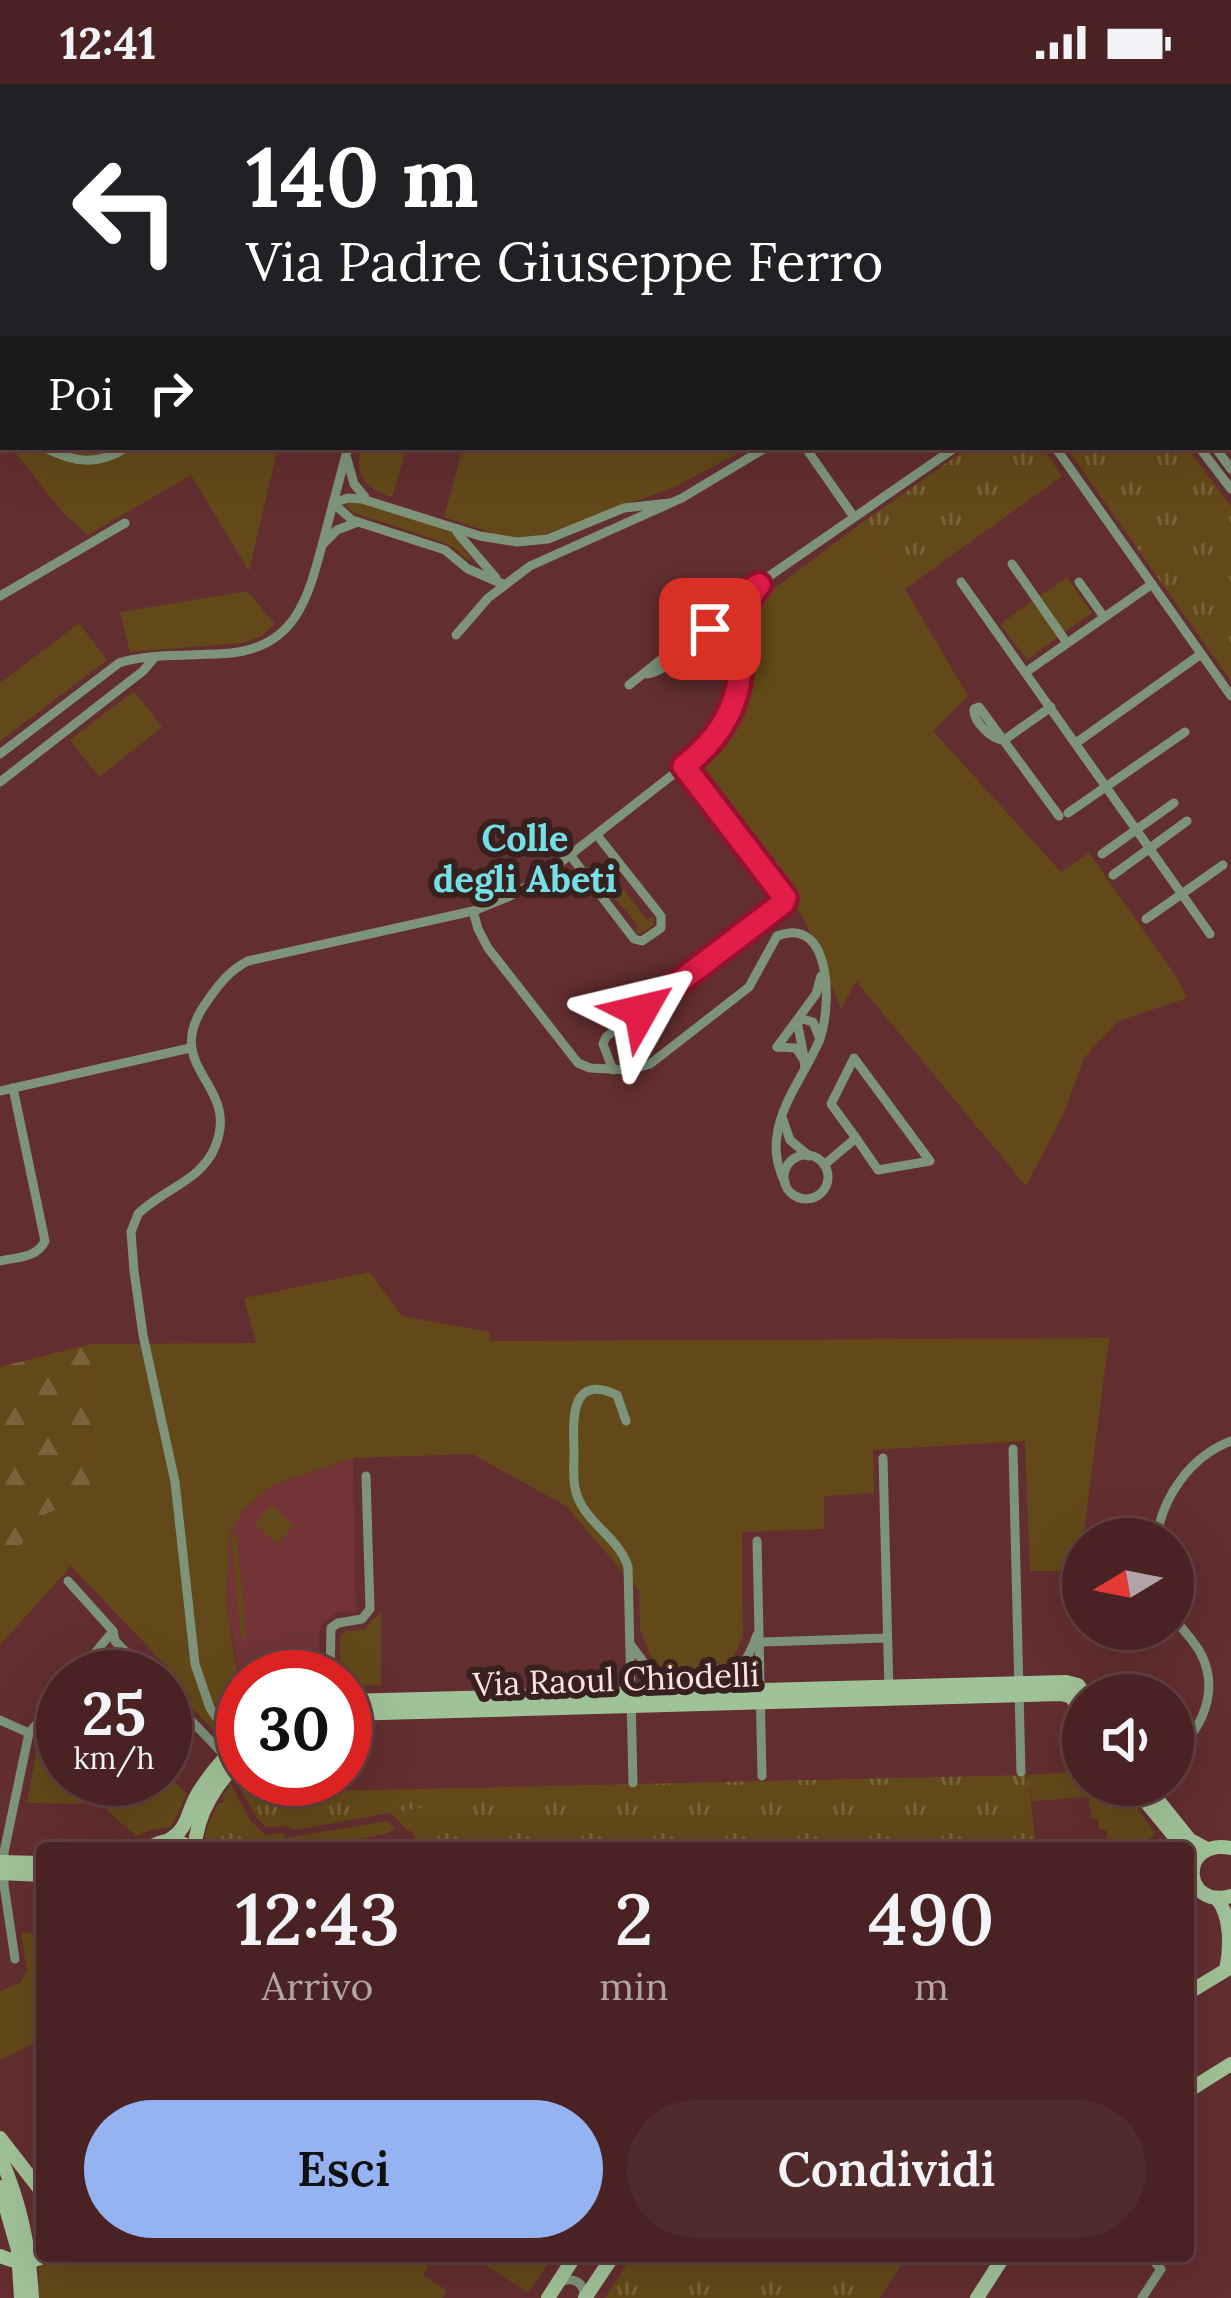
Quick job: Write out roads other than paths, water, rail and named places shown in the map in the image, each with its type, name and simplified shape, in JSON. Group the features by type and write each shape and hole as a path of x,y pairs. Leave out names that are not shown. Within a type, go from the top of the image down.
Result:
{"main road":[{"name":"Via Raoul Chiodelli","path":"1019,1689 1062,1683"},
{"name":"Via Raoul Chiodelli","path":"372,1700 1019,1689 1062,1693"},
{"name":"Via Raoul Chiodelli","path":"372,1713 700,1692 761,1696"},
{"path":"162,1842 183,1829 196,1796 216,1774"},
{"path":"194,1842 216,1786"},
{"path":"1149,1806 1179,1842"},
{"path":"1164,1806 1194,1842"},
{"path":"167,1840 178,1842"},
{"path":"1194,1842 1207,1849"},
{"path":"1194,1853 1230,1848"},
{"path":"2,1868 36,1864"},
{"path":"2,1868 36,1874"},
{"path":"1194,1881 1198,1890 1224,1898 1230,1930 1228,1969 1194,1989"},
{"path":"1194,2087 1231,2064"},
{"path":"0,2138 36,2184"},
{"path":"0,2156 14,2188 32,2298"},
{"path":"0,2187 23,2249 21,2298"},
{"path":"0,2256 14,2262 36,2260"},
{"path":"548,2298 571,2262"},
{"path":"584,2298 609,2262"},
{"path":"976,2298 1000,2262"}],"street":[{"path":"51,450 89,462 121,450"},
{"path":"347,450 355,484 370,500"},
{"path":"16,770 1,753 119,663 253,650 282,633 300,611 311,584 347,450"},
{"path":"456,635 488,598 545,559 670,503 762,450"},
{"path":"807,450 854,517"},
{"path":"629,686 656,673 736,599 952,450"},
{"path":"1057,450 1231,696"},
{"path":"1201,450 1231,489"},
{"path":"333,503 348,498 370,500 496,540 533,542 624,508 670,503"},
{"path":"333,503 347,517 445,550 468,568 505,585"},
{"path":"321,547 337,530 358,522"},
{"path":"0,596 125,524"},
{"path":"458,529 484,566 505,585"},
{"path":"1012,564 1067,643"},
{"path":"961,582 1210,934"},
{"path":"1078,582 1104,617"},
{"path":"1026,672 1152,584"},
{"path":"703,633 731,620 759,585"},
{"path":"216,1717 198,1677 191,1643 175,1482 131,1232 146,1207 205,1164 220,1132 218,1102 190,1048 197,1014 230,972 248,961 473,911 524,889 570,856 703,752 725,722 737,688 741,610"},
{"path":"703,633 724,632 740,650"},
{"path":"1076,743 1201,653"},
{"path":"0,782 154,658"},
{"path":"1051,707 1004,740 1064,814 1185,731"},
{"path":"53,713 67,730"},
{"path":"613,1070 604,1047 606,1037 785,898 684,766"},
{"path":"1102,854 1174,803"},
{"path":"1113,875 1187,820"},
{"path":"570,856 634,939 642,941 661,928 661,916 597,835"},
{"path":"1146,919 1222,865"},
{"path":"473,911 484,943 578,1063 590,1069 643,1068 745,990 772,940 796,932 809,938 827,983 828,1004 820,1039 805,1065 782,1117 776,1138 784,1183 797,1197 818,1196 828,1178 824,1165 790,1140 782,1117"},
{"path":"805,1065 796,1048 776,1046 819,988 821,964"},
{"path":"798,1019 814,1022 820,1039"},
{"path":"798,1019 805,1065"},
{"path":"0,1091 190,1048"},
{"path":"854,1058 930,1161 878,1170 856,1138 832,1105 854,1058"},
{"path":"0,1261 33,1254 45,1240 13,1088"},
{"path":"824,1165 856,1138"},
{"path":"784,1183 788,1164 809,1156"},
{"path":"626,1421 617,1395 604,1389 583,1395 573,1416 576,1495 618,1545 628,1567 633,1783"},
{"path":"1161,1518 1183,1476 1199,1459 1231,1441"},
{"path":"1013,1449 1021,1772"},
{"path":"883,1457 889,1692"},
{"path":"331,1650 332,1628 365,1617 370,1609 366,1476"},
{"path":"757,1541 762,1776"},
{"path":"68,1581 124,1650"},
{"path":"97,1650 113,1631"},
{"path":"629,1644 651,1672 670,1684 700,1692 744,1666 759,1636"},
{"path":"759,1636 887,1638"},
{"path":"1194,1646 1204,1660 1209,1690 1194,1733"},
{"path":"192,1715 216,1734"},
{"path":"0,1720 29,1733"},
{"path":"14,1959 2,1868 29,1733 36,1725"},
{"path":"1142,2298 1161,2269 1154,2262"},
{"path":"558,2283 577,2281 584,2298"}],"district":[{"name":"Colle degli Abeti","path":"525,858"}]}
